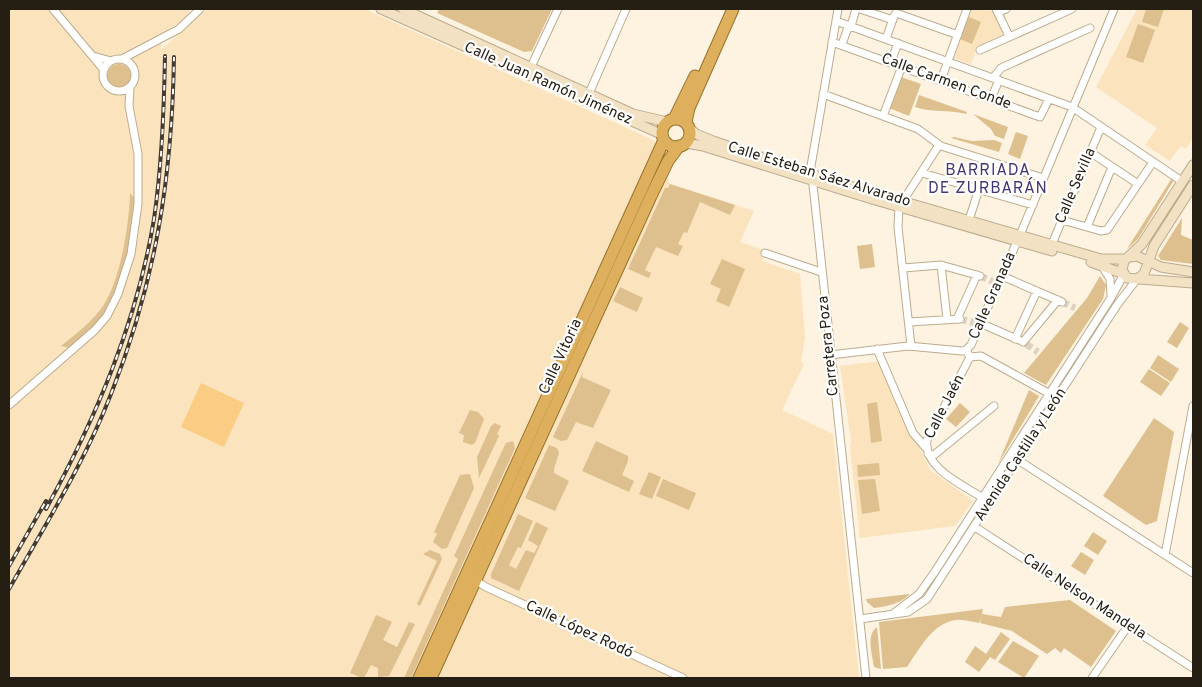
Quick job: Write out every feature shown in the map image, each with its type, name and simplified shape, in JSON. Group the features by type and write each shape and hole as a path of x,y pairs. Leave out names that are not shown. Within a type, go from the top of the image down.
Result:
{"highway":[{"path":"679,123 726,9"},
{"path":"679,123 689,108 733,9"},
{"name":"Calle Vitoria","path":"419,678 664,138 679,123 690,136 668,161 651,196 431,678"},
{"path":"664,138 671,146 683,145"},
{"path":"459,591 475,582"}],"main road":[{"name":"Calle Juan Ramón Jiménez","path":"381,9 393,11 436,29 664,138"},
{"name":"Calle Juan Ramón Jiménez","path":"403,9 412,12 436,29"},
{"name":"Calle Juan Ramón Jiménez","path":"529,72 587,93 633,114 661,123 679,123"},
{"name":"Calle Esteban Sáez Alvarado","path":"679,123 696,134 713,141 812,177"},
{"name":"Calle Esteban Sáez Alvarado","path":"683,145 704,146 1019,238 1052,244 1100,259 1128,258"},
{"path":"1193,166 1150,234 1122,265 1124,274 1130,279 1193,283"},
{"path":"1138,279 1144,274 1145,263 1151,252 1193,185"},
{"name":"Calle Esteban Sáez Alvarado","path":"901,204 969,220 1124,274"},
{"path":"1151,252 1154,261 1161,267"},
{"path":"1128,258 1137,256 1145,263 1193,272"}],"street":[{"path":"53,9 104,70"},
{"path":"93,56 111,61 122,59 184,26 200,9"},
{"path":"529,72 558,9"},
{"path":"588,103 587,93 626,9"},
{"path":"842,44 856,9"},
{"path":"860,9 893,20"},
{"name":"Calle Granada","path":"966,350 996,283 1002,276 1019,238 1114,9"},
{"path":"941,80 958,35 964,10"},
{"path":"1000,10 1009,36"},
{"path":"980,50 1067,10"},
{"path":"886,39 896,11 958,35"},
{"path":"837,15 850,26 1072,107 1183,182"},
{"name":"Carretera Poza","path":"837,15 812,158 812,177 866,678"},
{"path":"991,99 1001,68 1090,28"},
{"name":"Calle Carmen Conde","path":"832,42 842,44 1040,117 1049,99"},
{"path":"891,62 898,43"},
{"path":"10,403 95,330 107,316 118,294 131,254 138,204 138,154 128,106 130,87 135,79 133,67 140,51"},
{"path":"122,59 133,67"},
{"path":"111,61 104,70 104,78 107,85 117,91 128,106"},
{"path":"883,116 902,66"},
{"path":"117,91 130,87"},
{"path":"823,94 918,129 939,145 1043,178"},
{"name":"Calle Sevilla","path":"1052,244 1101,127"},
{"path":"911,346 898,227 901,204 939,145"},
{"path":"1090,152 1138,184"},
{"path":"1062,220 1087,227 1108,230 1153,162"},
{"path":"1087,227 1112,167"},
{"path":"922,172 1032,204"},
{"path":"969,220 979,189"},
{"path":"765,253 821,272"},
{"path":"903,268 941,265 978,276 958,319 909,322"},
{"path":"941,265 948,319"},
{"path":"1102,265 1110,279 1112,298"},
{"name":"Avenida Castilla y León","path":"894,613 911,602 925,587 1112,298 1124,274"},
{"path":"979,324 1024,343 1060,301 1002,276"},
{"name":"Avenida Castilla y León","path":"860,619 914,609 927,599 1117,305 1138,279"},
{"path":"1015,338 1037,291"},
{"path":"830,355 911,346 966,350"},
{"path":"876,349 913,433 927,451 934,455 994,406"},
{"name":"Calle Jaén","path":"966,350 970,357 927,440 927,451 937,467 983,498"},
{"path":"970,357 980,356 1050,394"},
{"path":"1165,555 1193,406"},
{"path":"1018,460 1193,573"},
{"name":"Calle Vitoria","path":"475,582 473,573 488,539 491,520"},
{"name":"Calle Nelson Mandela","path":"975,527 1193,668"},
{"name":"Calle López Rodó","path":"475,582 672,676 683,678"},
{"path":"1092,678 1128,626"}],"shaded area":[{"path":"9,9 191,9 184,20 162,33 161,50 207,9 364,9 649,138 655,142 670,184 754,211 740,242 766,251 762,261 800,274 805,337 801,362 804,364 782,410 833,434 859,678 9,678"},
{"path":"439,9 552,9 532,51 524,52 437,13"},
{"path":"971,9 993,11 1004,34 977,47 971,64 954,58"},
{"path":"1137,9 1193,9 1193,138 1186,149 1181,146 1170,161 1145,145 1157,128 1096,87"},
{"path":"1146,9 1164,9 1158,27 1142,22"},
{"path":"969,17 981,22 972,44 960,39"},
{"path":"1138,24 1155,30 1143,63 1126,57"},
{"path":"119,64 124,65 130,71 130,81 124,87 119,88 114,87 108,81 107,76 108,71 114,65"},
{"path":"901,77 921,84 909,116 889,108"},
{"path":"919,95 967,112 966,114 915,107"},
{"path":"973,114 1008,127 1004,139 995,136 991,129"},
{"path":"1016,132 1028,136 1020,159 1008,154"},
{"path":"951,138 972,141 994,140 1002,143 999,152"},
{"path":"1172,178 1174,180 1138,239 1127,249"},
{"path":"670,184 735,205 730,215 700,202 687,233 684,232 678,244 683,246 678,256 656,247 645,270 651,273 649,278 628,269 665,188 668,188"},
{"path":"130,193 135,199 130,244 123,276 117,291 103,316 91,329 70,348 61,346 84,328 94,317 103,306 115,281 123,251"},
{"path":"1182,218 1181,235 1193,240 1193,264 1161,260 1158,256"},
{"path":"872,244 875,267 860,269 857,246"},
{"path":"722,259 745,269 729,307 716,301 721,289 710,284"},
{"path":"1100,276 1106,285 1103,299 1046,385 1024,373 1087,298"},
{"path":"620,287 643,298 637,312 613,301"},
{"path":"1180,322 1189,328 1177,348 1167,342"},
{"path":"1158,355 1179,369 1171,382 1150,368"},
{"path":"880,361 930,470 973,501 955,526 860,538 850,448 851,440 840,366"},
{"path":"1149,369 1170,383 1161,396 1140,382"},
{"path":"583,372 582,377 611,390 593,428 576,422 567,440 561,441 553,437"},
{"path":"201,383 244,403 224,447 181,427"},
{"path":"1029,390 1039,396 998,464"},
{"path":"877,402 882,441 871,443 867,404"},
{"path":"960,403 970,412 956,427 946,419"},
{"path":"470,410 478,412 484,419 475,443 472,445 463,442 464,435 459,433"},
{"path":"1154,418 1174,432 1157,521 1146,525 1103,496"},
{"path":"495,423 501,426 497,434 499,436 479,478 477,457 491,426"},
{"path":"513,441 515,448 411,678 404,678 458,559 454,556 503,449 506,443"},
{"path":"596,441 628,456 628,461 622,475 634,481 629,492 582,471"},
{"path":"549,445 557,448 559,453 554,473 569,481 555,511 525,498"},
{"path":"879,463 880,475 858,477 857,465"},
{"path":"649,472 661,477 652,499 639,494"},
{"path":"470,474 474,488 447,548 442,549 433,542 437,534 434,532 460,475"},
{"path":"663,479 696,493 689,510 656,496"},
{"path":"875,479 880,511 862,514 858,480"},
{"path":"518,514 533,521 521,548 518,547 509,565 516,569 526,550 534,553 538,546 528,540 536,522 548,528 519,591 491,578 491,574"},
{"path":"1093,532 1107,541 1098,555 1084,546"},
{"path":"430,550 440,554 442,559 420,606 417,604 437,561 423,554"},
{"path":"1081,552 1094,560 1085,575 1071,566"},
{"path":"910,594 898,602 874,608 866,599"},
{"path":"1070,600 1116,631 1091,667 1064,648 1061,653 1055,648 1047,654 1012,631 980,623 981,617 979,623 965,620 947,622 927,638 907,667 883,669 879,622 983,609 982,614 1001,617 1005,607"},
{"path":"376,615 392,622 383,640 397,647 409,622 415,624 389,676 378,677 378,668 371,665 364,678 362,678 350,673"},
{"path":"877,627 881,669 874,667 871,645 872,635"},
{"path":"1001,632 1010,639 995,660 990,657 979,672 965,662 975,646 986,654"},
{"path":"1013,641 1039,656 1024,678 998,662"}],"tunnel":[{"path":"980,276 994,282"},
{"path":"1062,302 1075,308"},
{"path":"960,319 975,323"},
{"path":"1026,344 1038,352"}],"railway":[{"path":"46,509 82,440 98,404 126,332 147,257 159,178 165,56"},
{"path":"9,589 64,493 89,444 101,419 127,352 140,310 159,228 170,145 174,57"},
{"path":"9,566 46,501"}],"district":[{"name":"BARRIADA DE ZURBARÁN","path":"988,180"}]}
